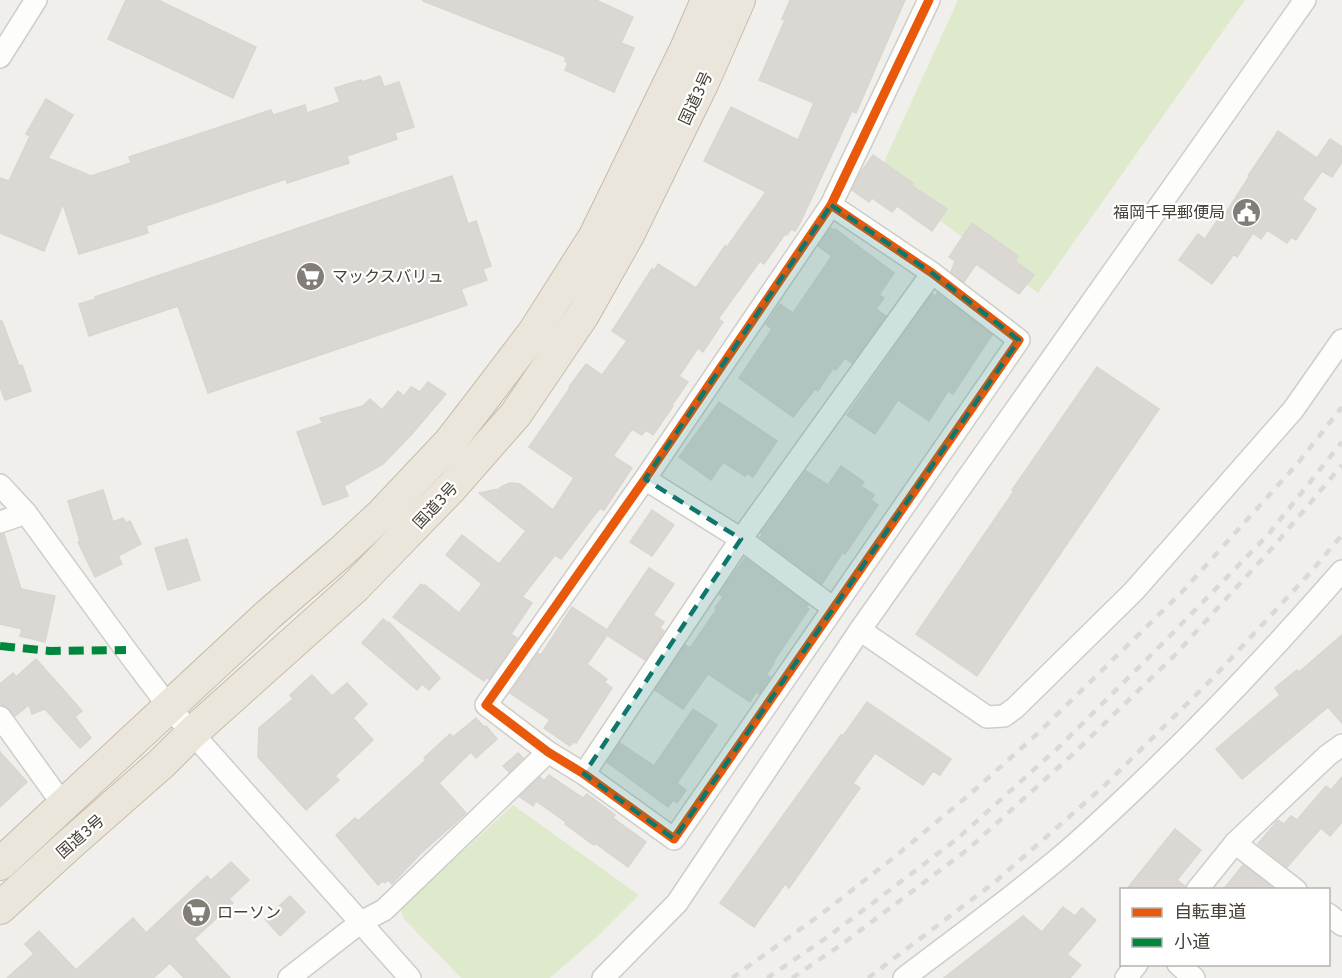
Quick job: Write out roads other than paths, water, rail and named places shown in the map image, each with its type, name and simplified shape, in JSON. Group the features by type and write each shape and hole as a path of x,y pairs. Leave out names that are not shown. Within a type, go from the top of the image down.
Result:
{"highway":[{"name":"国道3号","path":"0,864 269,614 382,514 448,443 534,332 595,236 686,49 707,0"},
{"name":"国道3号","path":"0,908 355,587 451,489 516,414 583,315 628,236 703,82 739,0"}],"street":[{"path":"0,57 36,0"},
{"path":"831,205 932,273 1019,340 674,839 584,774 548,752 486,705 645,479 831,205 929,0"},
{"path":"603,978 677,903 860,630 1305,0"},
{"path":"584,774 741,539 932,273"},
{"path":"860,630 987,717 1004,716 1015,708 1134,591 1293,410 1342,340"},
{"path":"645,479 741,539 833,608"},
{"path":"0,485 26,513 169,707 410,978"},
{"path":"0,522 26,513"},
{"path":"904,978 1065,853 1118,806 1184,742 1294,627 1342,571"},
{"path":"0,717 64,806"},
{"path":"289,978 361,922 384,910 548,752"},
{"path":"1199,888 1235,843 1337,756"},
{"path":"1235,843 1293,888"},
{"path":"1330,915 1342,925"},
{"path":"1126,978 1135,966"},
{"path":"1180,966 1194,978"}],"railway":[{"path":"732,978 820,915 892,859 1036,735 1182,592 1298,463 1342,407"},
{"path":"767,978 829,936 957,839 1060,746 1267,536 1342,442"},
{"path":"792,978 841,945 967,850 1072,755 1175,655 1274,546 1342,465"},
{"path":"868,978 995,882 1103,787 1213,678 1342,535"}],"place":[{"name":"福岡千早郵便局","path":"1246,212"},
{"name":"マックスバリュ","path":"311,276"},
{"name":"ローソン","path":"196,912"}]}
